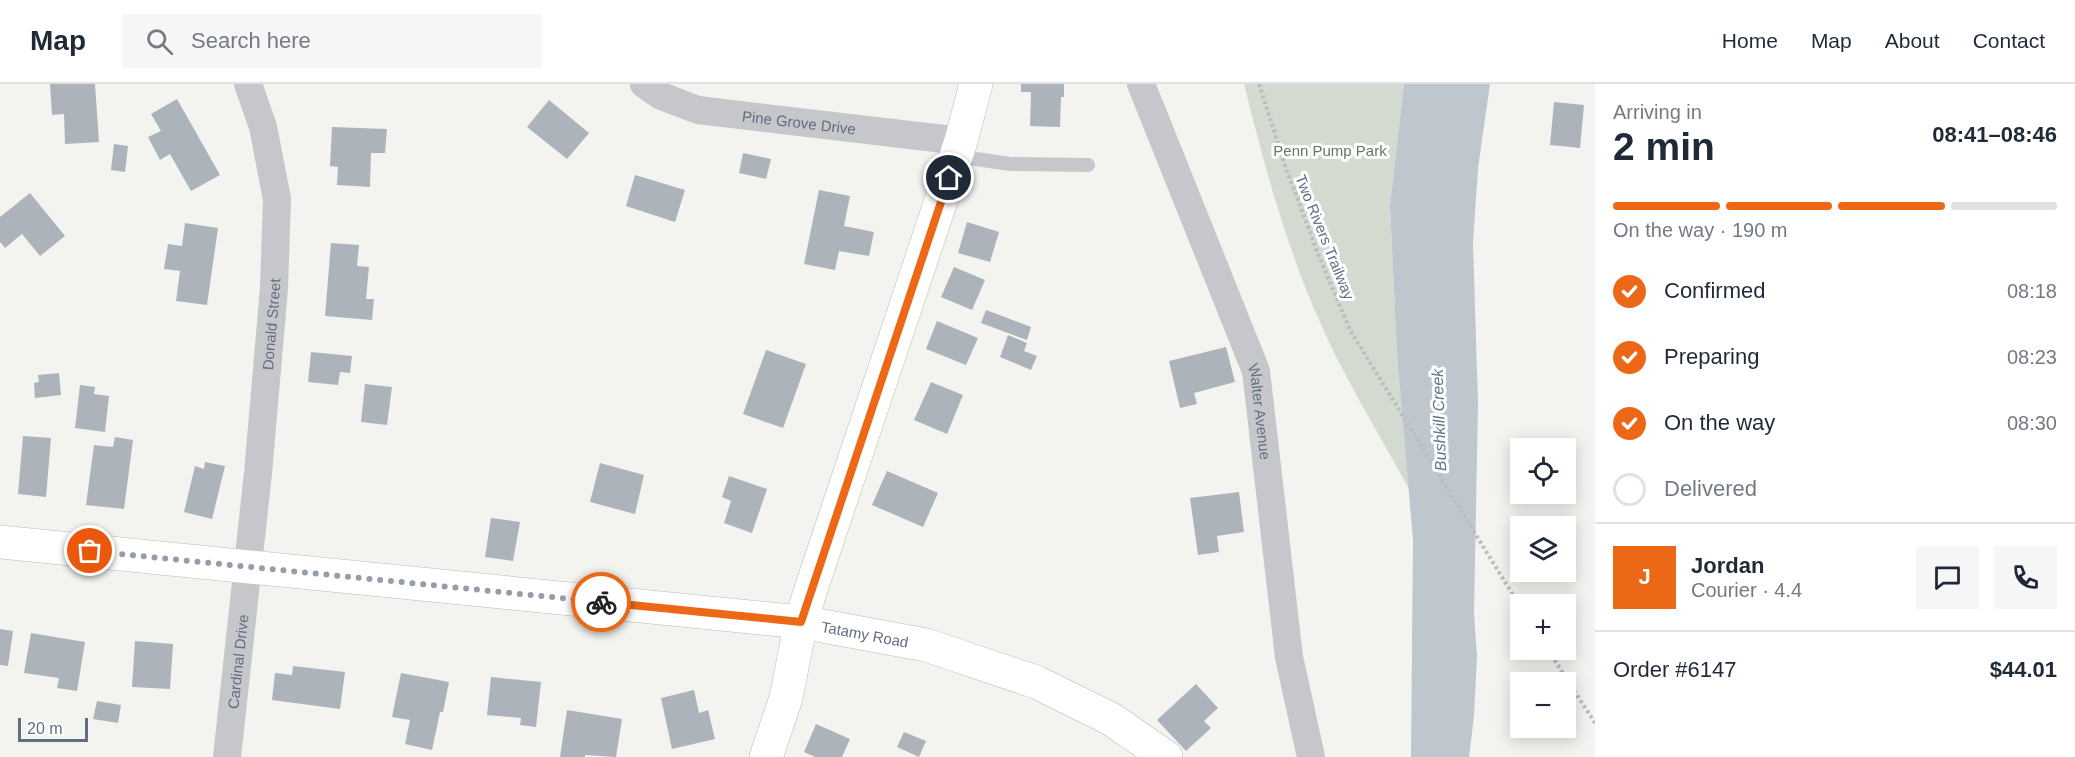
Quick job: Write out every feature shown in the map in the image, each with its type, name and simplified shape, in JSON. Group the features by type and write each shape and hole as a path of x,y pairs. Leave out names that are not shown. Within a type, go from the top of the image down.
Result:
{"main road":[{"path":"766,757 786,698 801,622 959,148 976,84"},
{"name":"Tatamy Road","path":"0,542 801,622 926,645 1036,682 1111,719 1166,757"}],"street":[{"name":"Donald Street","path":"248,84 263,128 277,199 274,288 248,566"},
{"name":"Pine Grove Drive","path":"644,84 661,96 698,110 959,148"},
{"name":"Walter Avenue","path":"1141,84 1256,370 1289,657 1311,757"},
{"name":"Cardinal Drive","path":"227,757 248,566"}],"lane":[{"path":"959,148 1010,164 1088,165"}],"path":[{"name":"Two Rivers Trailway","path":"1259,84 1286,168 1350,330 1512,594"},
{"path":"1554,660 1595,723"}],"green space":[{"name":"Penn Pump Park","path":"1244,84 1404,84 1390,205 1397,354 1409,489 1348,379 1315,311 1275,199"}],"water":[{"name":"Bushkill Creek","path":"1404,84 1490,84 1478,168 1473,243 1478,403 1474,613 1477,656 1469,757 1411,757 1413,540 1397,354 1390,205"}],"building":[{"path":"50,84 95,84 99,142 65,144 64,114 52,115"},
{"path":"1021,84 1064,84 1060,127 1030,126 1031,92 1021,92"},
{"path":"177,99 220,175 191,191 170,154 160,160 148,137 161,131 151,114"},
{"path":"549,100 589,133 567,159 527,127"},
{"path":"1554,102 1584,105 1580,148 1550,145"},
{"path":"332,127 387,129 385,153 371,153 370,187 337,185 338,167 330,166"},
{"path":"114,144 128,146 125,172 111,170"},
{"path":"743,153 771,159 766,179 739,173"},
{"path":"635,175 685,190 675,222 626,206"},
{"path":"819,190 850,196 844,226 874,232 869,256 839,251 835,270 804,264"},
{"path":"30,193 65,236 40,256 22,234 5,248 0,242 0,217"},
{"path":"967,222 999,232 990,262 958,253"},
{"path":"185,223 218,228 207,305 176,301 180,271 164,269 168,244 182,246"},
{"path":"331,243 359,245 357,266 369,267 366,299 374,299 372,320 325,316"},
{"path":"954,267 985,280 972,310 941,297"},
{"path":"986,310 1031,327 1027,340 981,323"},
{"path":"937,321 978,338 966,365 926,349"},
{"path":"1008,335 1027,343 1024,351 1037,356 1031,370 1000,357"},
{"path":"1226,347 1235,382 1194,393 1197,404 1180,408 1169,361"},
{"path":"766,350 806,364 783,428 743,414"},
{"path":"311,352 352,356 350,373 340,372 338,385 308,382"},
{"path":"59,373 61,395 35,398 34,383 39,382 38,375"},
{"path":"931,382 963,395 947,434 914,420"},
{"path":"365,384 392,387 387,425 361,422"},
{"path":"80,385 95,387 94,394 109,396 105,432 75,428"},
{"path":"23,436 51,438 46,497 18,494"},
{"path":"115,437 133,440 124,509 86,505 94,445 113,447"},
{"path":"205,462 225,466 212,519 184,512 195,466 204,469"},
{"path":"600,463 644,475 635,514 590,502"},
{"path":"887,471 938,493 923,527 872,505"},
{"path":"729,476 767,489 752,533 724,523 731,501 722,497"},
{"path":"1239,492 1244,532 1217,536 1219,552 1198,555 1190,498"},
{"path":"491,518 520,522 513,561 485,557"},
{"path":"0,629 13,631 8,666 0,665"},
{"path":"31,633 85,642 77,691 57,688 59,678 24,673"},
{"path":"135,641 173,644 170,689 132,687"},
{"path":"293,666 345,672 340,709 272,700 275,673 292,675"},
{"path":"401,673 449,682 432,750 405,744 410,720 392,717"},
{"path":"491,677 541,682 536,727 520,725 521,718 487,715"},
{"path":"1196,684 1218,708 1204,721 1211,728 1186,751 1157,720"},
{"path":"694,690 699,713 708,710 715,739 672,749 661,698"},
{"path":"97,701 121,705 118,723 93,719"},
{"path":"567,710 622,719 616,757 585,755 585,757 560,757"},
{"path":"816,724 850,739 842,757 815,757 804,752"},
{"path":"904,732 926,741 919,757 897,747"}],"way so far":[{"path":"90,551 601,602"}],"route":[{"path":"601,602 801,622 949,178"}]}
